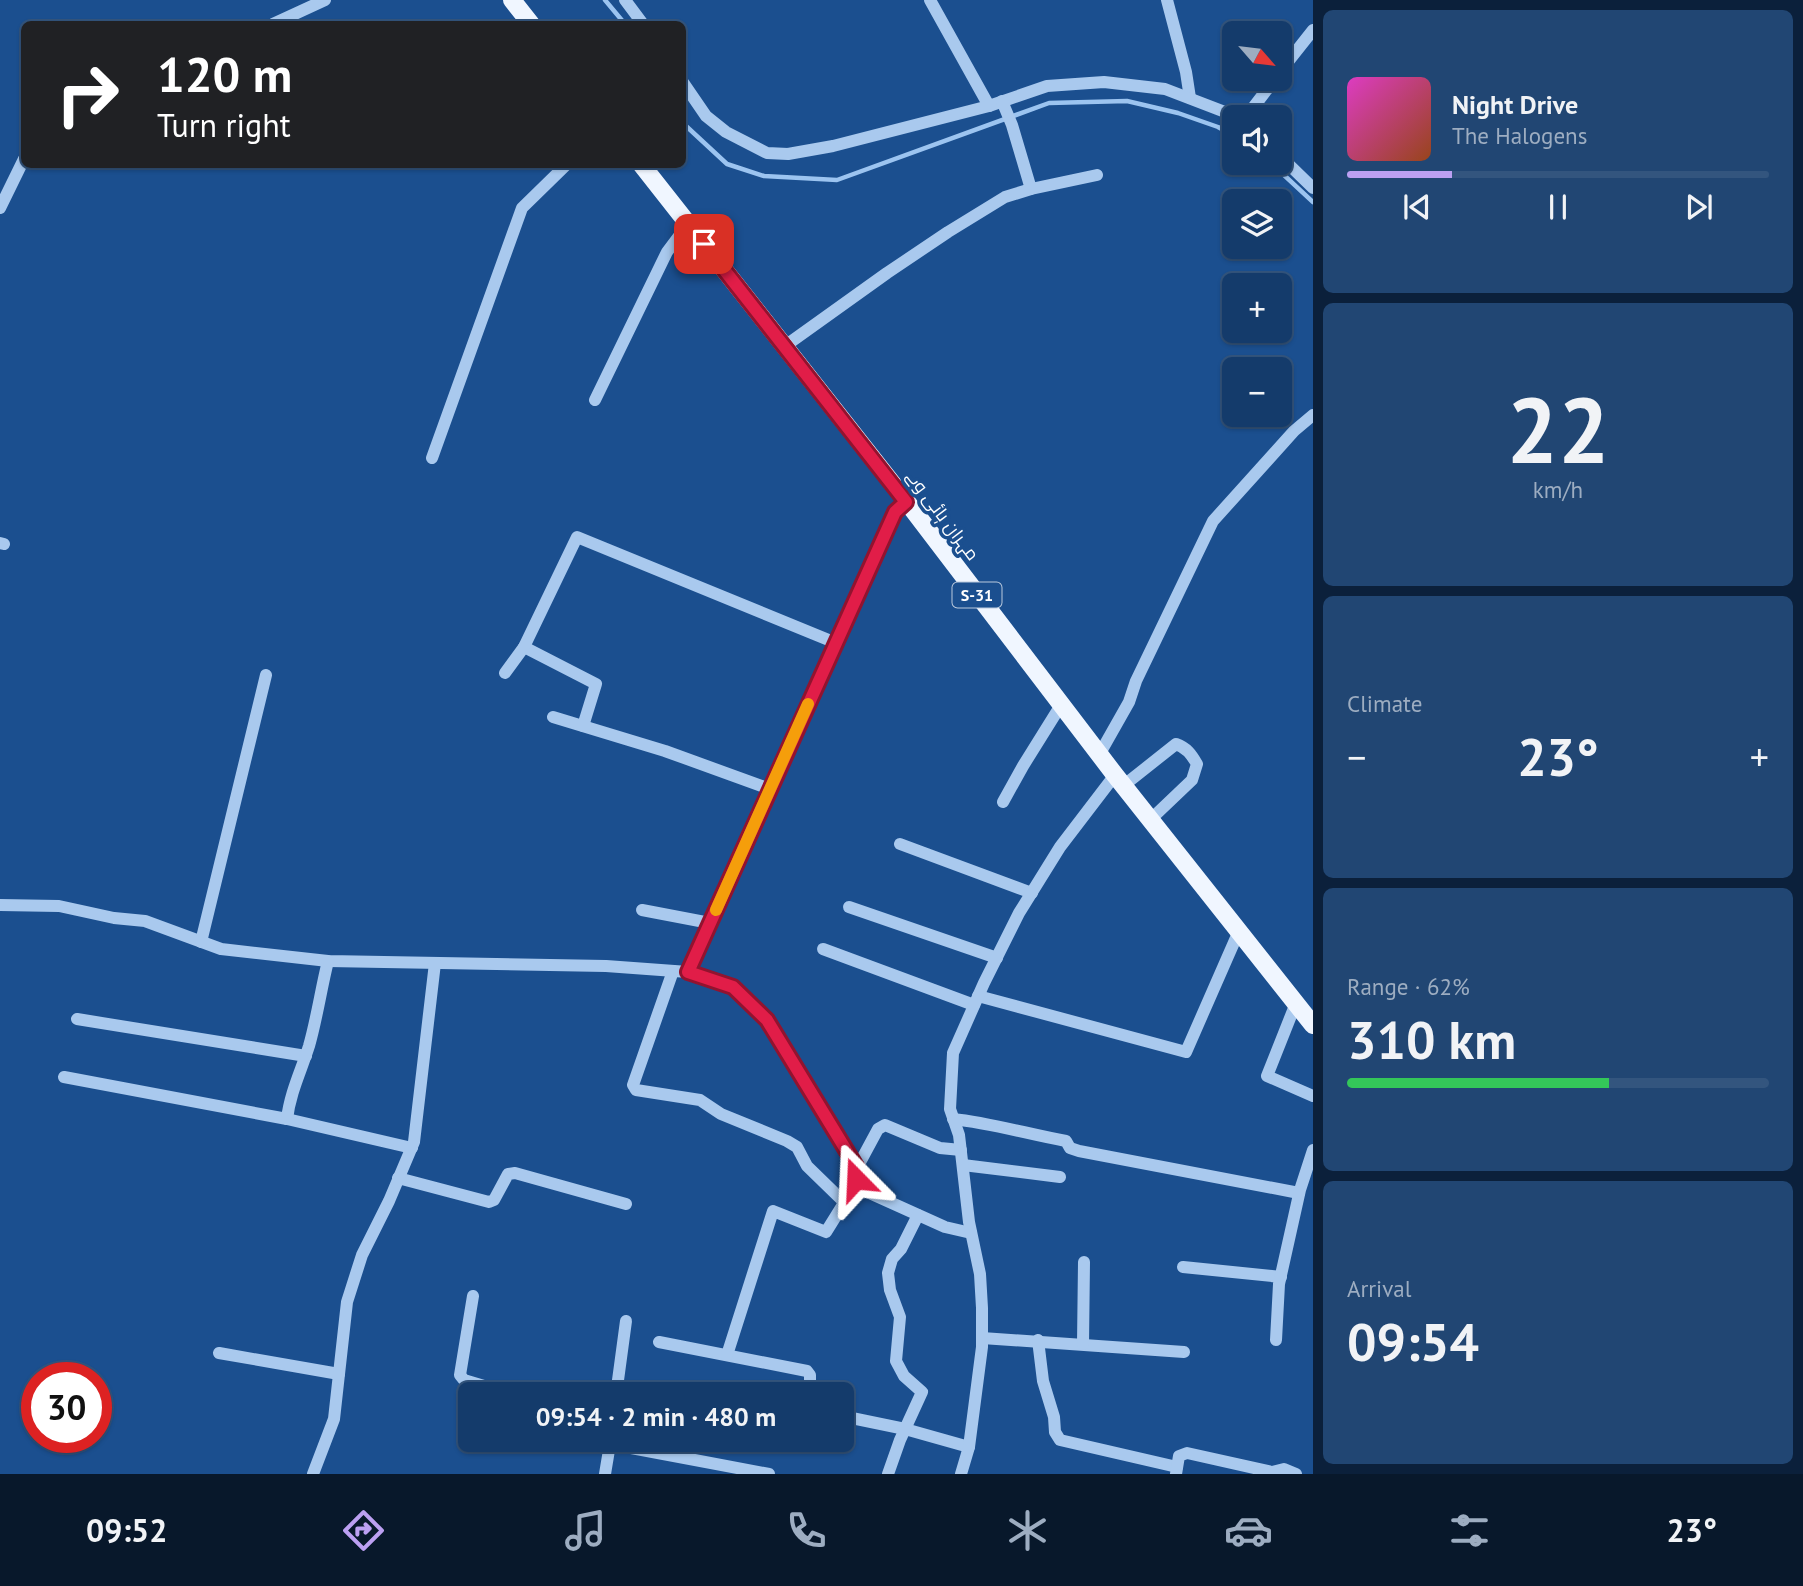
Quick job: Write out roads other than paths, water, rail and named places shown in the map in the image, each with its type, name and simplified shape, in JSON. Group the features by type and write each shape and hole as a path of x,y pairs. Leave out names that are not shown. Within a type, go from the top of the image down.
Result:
{"main road":[{"path":"512,0 529,21"},
{"name":"مہران ہائی وے","path":"644,168 906,502 1119,781 1313,1024"}],"street":[{"path":"279,21 324,0"},
{"path":"625,0 641,21"},
{"path":"930,0 989,106"},
{"path":"1167,0 1190,98"},
{"path":"1292,57 1313,30"},
{"path":"686,88 706,116 726,132 767,153 788,154 833,146 989,106 1047,86 1104,82 1165,89 1222,111"},
{"path":"1255,105 1266,91"},
{"path":"1002,101 1031,189"},
{"path":"0,208 21,165"},
{"path":"432,458 522,208 563,168"},
{"path":"1292,168 1313,188"},
{"path":"785,346 948,232 1005,197 1097,175"},
{"path":"595,400 667,252 688,224"},
{"path":"1099,755 1129,702 1136,681 1213,521 1294,431 1313,415"},
{"path":"688,972 895,512 906,502"},
{"path":"505,673 524,647 577,537 836,643"},
{"path":"524,647 596,684 583,726"},
{"path":"201,942 266,675"},
{"path":"1003,802 1061,705"},
{"path":"553,717 665,751 770,789"},
{"path":"961,1474 969,1447 982,1338 980,1273 971,1233 961,1150 950,1109 953,1053 997,958 1059,847 1119,781 1176,744 1186,748 1197,764 1192,780 1150,820"},
{"path":"900,844 1032,893"},
{"path":"0,905 59,906 114,918 145,921 221,949 328,961 606,966 688,972 733,987 767,1020 857,1168"},
{"path":"849,907 997,958"},
{"path":"642,910 710,923"},
{"path":"822,949 976,1001 1186,1052 1238,931"},
{"path":"286,1119 292,1090 306,1056 328,961"},
{"path":"313,1474 334,1419 350,1290 362,1255 412,1148 435,962"},
{"path":"673,971 633,1085 636,1090 700,1100 721,1114 787,1141 797,1147 807,1166 845,1202"},
{"path":"1296,1003 1267,1076 1313,1096"},
{"path":"77,1019 306,1056"},
{"path":"64,1077 286,1119 412,1148"},
{"path":"953,1119 1066,1141 1070,1147 1079,1151 1299,1193"},
{"path":"727,1355 774,1211 826,1233 845,1202 853,1186 857,1168 878,1129 885,1125 940,1148 961,1150"},
{"path":"1276,1340 1281,1277 1299,1193 1313,1150"},
{"path":"963,1165 1060,1177"},
{"path":"398,1178 489,1202 494,1200 508,1174 515,1173 626,1204"},
{"path":"853,1186 945,1227 971,1233"},
{"path":"888,1474 922,1392 904,1376 896,1361 900,1317 890,1290 888,1273 892,1259 901,1249 918,1215"},
{"path":"1083,1344 1084,1262"},
{"path":"1183,1267 1281,1277"},
{"path":"471,1382 460,1375 472,1296"},
{"path":"618,1382 626,1321"},
{"path":"982,1338 1184,1352"},
{"path":"1038,1340 1043,1381 1054,1417 1055,1432 1060,1440 1177,1470 1179,1456 1186,1454 1272,1472 1284,1469 1296,1474"},
{"path":"659,1342 807,1371 810,1382"},
{"path":"219,1353 339,1374"},
{"path":"854,1418 969,1447"},
{"path":"605,1474 608,1452"},
{"path":"660,1452 769,1474"}],"waterway":[{"path":"605,0 622,21"},
{"path":"686,126 727,164 764,176 837,180 1049,103 1127,101 1178,113 1222,129"},
{"path":"1284,175 1313,202"}]}
